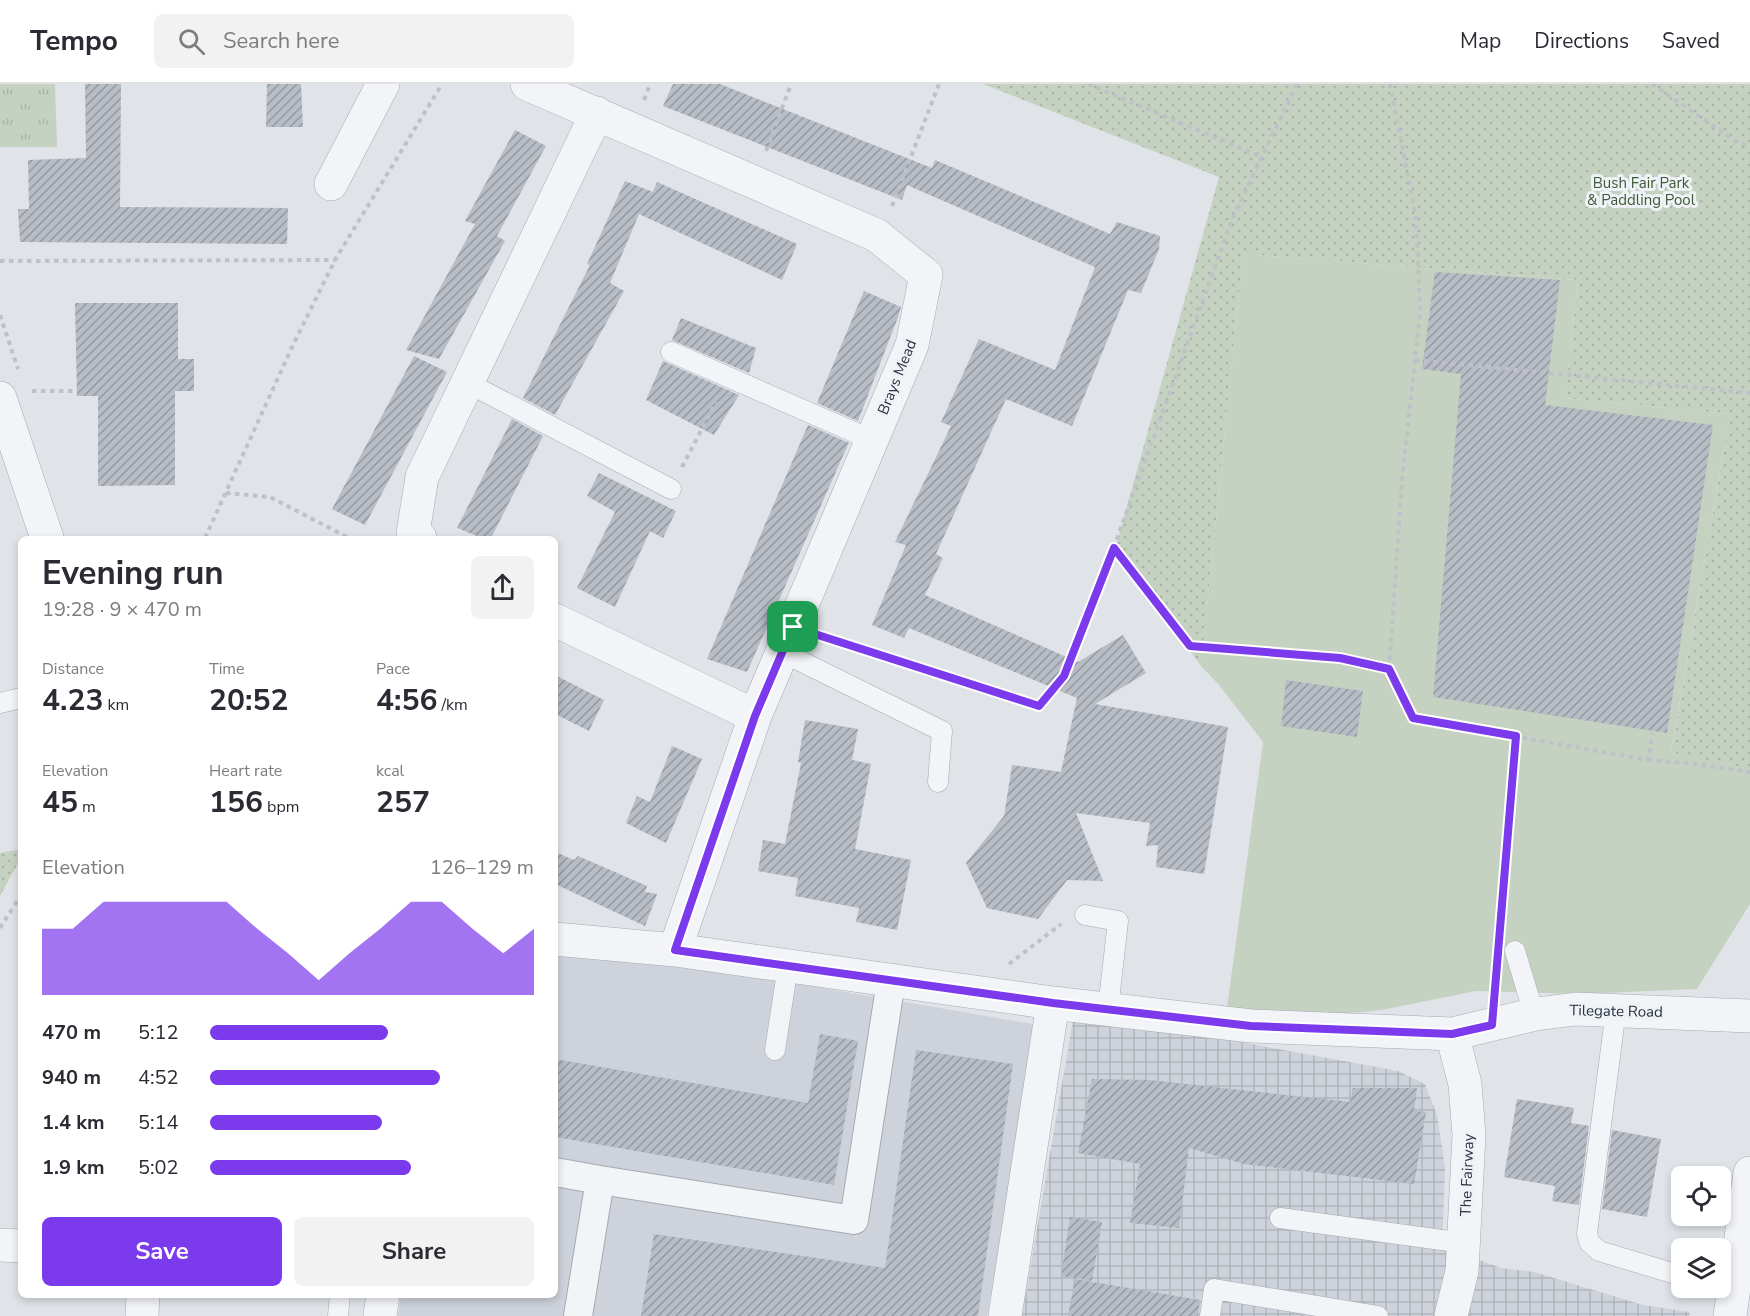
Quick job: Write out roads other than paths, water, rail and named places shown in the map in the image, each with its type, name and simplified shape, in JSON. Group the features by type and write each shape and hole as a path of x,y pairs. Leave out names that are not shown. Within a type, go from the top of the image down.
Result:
{"street":[{"path":"331,184 383,84"},
{"name":"Brays Mead","path":"527,84 879,238 926,275 912,345 755,716 675,950"},
{"path":"417,536 413,533 422,477 597,113"},
{"path":"13,394 47,536"},
{"path":"558,621 755,716"},
{"name":"Tilegate Road","path":"558,939 675,950 1053,1003 1251,1026 1452,1034 1534,1014 1576,1009 1750,1016"},
{"path":"558,1173 854,1220 891,981"},
{"path":"1005,1316 1053,1003"},
{"name":"The Fairway","path":"1451,1316 1462,1271 1469,1135 1465,1084 1452,1034"},
{"path":"1731,1276 1750,1173"},
{"path":"578,1316 600,1180"},
{"path":"0,1245 18,1246"},
{"path":"142,1316 143,1298"},
{"path":"380,1316 382,1298"}],"lane":[{"path":"671,351 872,440"},
{"path":"468,382 671,489"},
{"path":"788,640 942,731 939,782"},
{"path":"0,703 18,699"},
{"path":"1085,915 1118,921 1108,1009"},
{"path":"1515,951 1534,1014"},
{"path":"775,1050 788,966"},
{"path":"1616,1010 1587,1233 1589,1242 1599,1251 1671,1273"},
{"path":"1280,1218 1464,1243"},
{"path":"1210,1316 1214,1289 1378,1316"},
{"path":"338,1316 340,1298"}],"park label":[{"name":"Bush Fair Park & Paddling Pool","path":"1641,192"}]}
